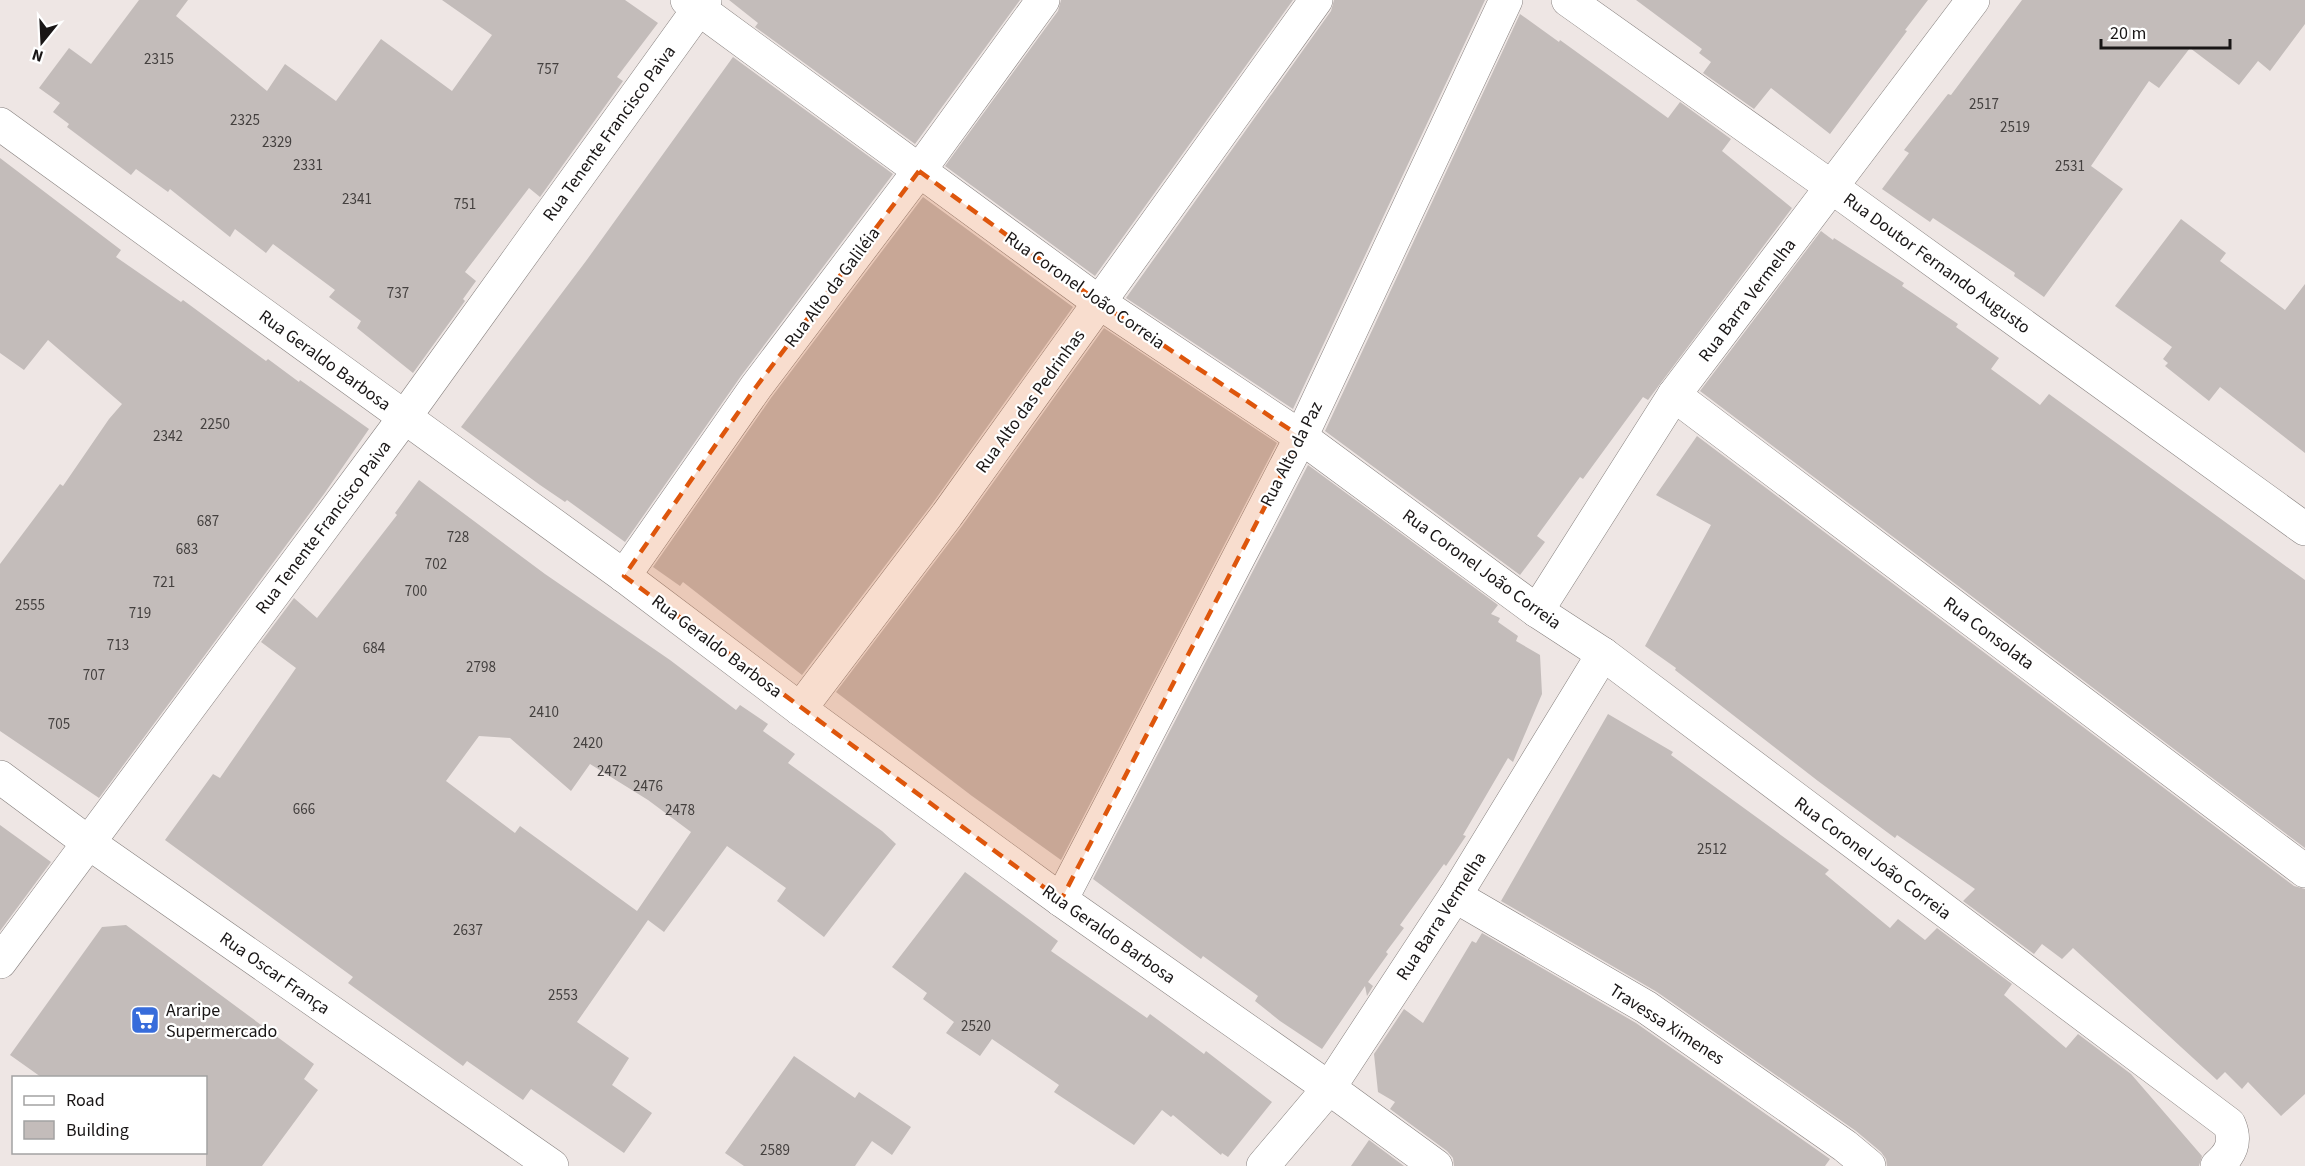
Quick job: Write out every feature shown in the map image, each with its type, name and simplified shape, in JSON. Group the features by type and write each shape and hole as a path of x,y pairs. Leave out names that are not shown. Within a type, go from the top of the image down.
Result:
{"street":[{"name":"Rua Alto da Galiléia","path":"624,576 756,387 1043,0"},
{"name":"Rua Alto das Pedrinhas","path":"800,709 947,515 1316,0"},
{"name":"Rua Alto da Paz","path":"1061,900 1301,437 1506,0"},
{"name":"Rua Doutor Fernando Augusto","path":"1568,0 2305,529"},
{"name":"Rua Barra Vermelha","path":"1537,611 1674,395 1833,188 1973,0"},
{"name":"Rua Coronel João Correia","path":"697,3 918,171 1100,303 1301,437 1537,611 1603,654 2229,1124 2233,1133 2232,1146 2226,1158 2217,1166"},
{"name":"Rua Tenente Francisco Paiva","path":"0,962 404,418 697,3"},
{"name":"Rua Geraldo Barbosa","path":"0,124 624,576 800,709 1061,900 1436,1166"},
{"name":"Rua Consolata","path":"1674,395 2305,871"},
{"name":"Rua Barra Vermelha","path":"1263,1166 1329,1088 1455,896 1603,654"},
{"name":"Rua Oscar França","path":"0,777 89,843 552,1166"},
{"name":"Travessa Ximenes","path":"1455,896 1646,1007 1845,1146 1869,1166"}],"highlighted area":[{"path":"919,171 1100,303 1301,437 1061,900 624,576 756,387"}],"building":[{"path":"139,0 188,0 176,16 267,91 285,64 336,101 381,39 452,91 492,35 442,0 625,0 658,23 617,77 623,81 540,197 529,188 465,272 476,281 463,299 465,301 413,373 357,328 361,321 329,297 335,290 273,244 266,253 235,229 230,237 170,189 168,192 136,169 131,175 67,127 69,124 53,112 60,103 39,88 69,48 91,64"},
{"path":"729,0 1020,0 915,144 755,27 758,23"},
{"path":"1061,0 1293,0 1095,276 945,166 1058,11"},
{"path":"1334,0 1485,0 1293,409 1126,298 1331,11"},
{"path":"1636,0 1928,0 1830,134 1771,88 1754,109 1703,73 1711,62 1699,53 1702,49"},
{"path":"2022,0 2305,0 2305,24 2270,71 2258,61 2239,85 2190,48 2159,88 2149,81 2091,166 2123,189 2044,297 2014,276 2015,273 1933,218 1930,222 1882,189 1909,153 1904,150 1948,94 1951,95"},
{"path":"1520,14 1668,118 1680,102 1731,139 1722,151 1792,208 1648,400 1643,397 1583,479 1580,477 1537,536 1545,542 1520,575 1325,431"},
{"path":"733,57 893,174 741,376 625,542 567,500 565,502 540,485 461,427 586,261"},
{"path":"0,158 121,250 116,257 181,302 183,300 266,361 268,359 299,382 300,380 369,429 324,494 99,798 0,731 0,564 60,484 63,486 122,404 48,340 24,370 0,353"},
{"path":"923,197 1073,307 932,504 802,675 683,582 680,586 653,567 771,398"},
{"path":"2181,219 2226,253 2220,261 2285,310 2305,284 2305,453 2220,387 2209,401 2165,366 2168,363 2163,359 2172,347 2115,306"},
{"path":"1821,231 1904,283 1902,286 1958,324 1956,327 1999,358 1991,369 2040,405 2049,394 2305,580 2305,848 1700,391"},
{"path":"1104,328 1277,443 1061,860 972,796 836,692 962,526"},
{"path":"1697,436 2294,886 2305,889 2305,1094 2281,1116 2248,1082 2242,1089 2225,1072 2217,1080 2073,948 2062,959 2042,944 2034,954 1963,901 1975,889 1897,835 1895,838 1645,646 1711,525 1656,495"},
{"path":"1308,465 1498,605 1491,614 1500,618 1498,622 1518,636 1516,641 1540,655 1542,694 1513,762 1508,758 1463,835 1466,836 1446,866 1444,864 1400,925 1404,928 1368,982 1373,986 1367,996 1365,986 1322,1049 1255,1001 1258,996 1203,956 1201,959 1093,879"},
{"path":"419,480 545,574 670,660 736,710 740,705 768,724 763,731 795,754 788,763 882,831 896,844 824,937 777,901 786,888 727,846 664,932 648,920 577,1022 629,1058 612,1085 652,1113 624,1153 531,1089 523,1100 467,1061 463,1066 348,983 353,977 165,840 213,774 220,778 296,668 261,642 294,598 317,618 397,515 395,513","holes":["479,736 510,738 571,791 590,764 648,800 691,832 637,911 520,826 515,833 446,781"]},
{"path":"1608,714 1673,752 1671,755 1829,870 1825,874 1890,928 1898,919 1925,940 1937,928 2012,984 2004,995 2066,1048 2078,1034 2131,1074 2202,1156 2199,1166 1887,1166 1886,1159 1881,1152 1856,1131 1657,992 1501,901"},
{"path":"0,825 51,862 0,931"},
{"path":"965,872 1058,941 1051,951 1147,1018 1150,1014 1204,1054 1206,1051 1272,1102 1228,1157 1222,1153 1221,1155 1173,1115 1171,1117 1162,1110 1134,1145 1054,1092 1059,1085 992,1039 980,1056 946,1033 954,1022 923,999 927,993 892,967"},
{"name":"Araripe Supermercado","path":"126,925 314,1064 304,1079 318,1090 262,1166 206,1166 207,1076 40,1076 10,1055 102,927"},
{"path":"1482,933 1636,1023 1830,1159 1825,1166 1454,1166 1453,1158 1447,1151 1390,1109 1395,1102 1378,1092 1374,1054 1404,1009 1423,1023 1472,941 1476,943"},
{"path":"794,1056 855,1098 859,1092 911,1127 892,1155 872,1141 855,1166 744,1166 725,1153"},
{"path":"1369,1140 1404,1166 1351,1166"}],"place":[{"name":"Araripe Supermercado","path":"145,1020"}]}
